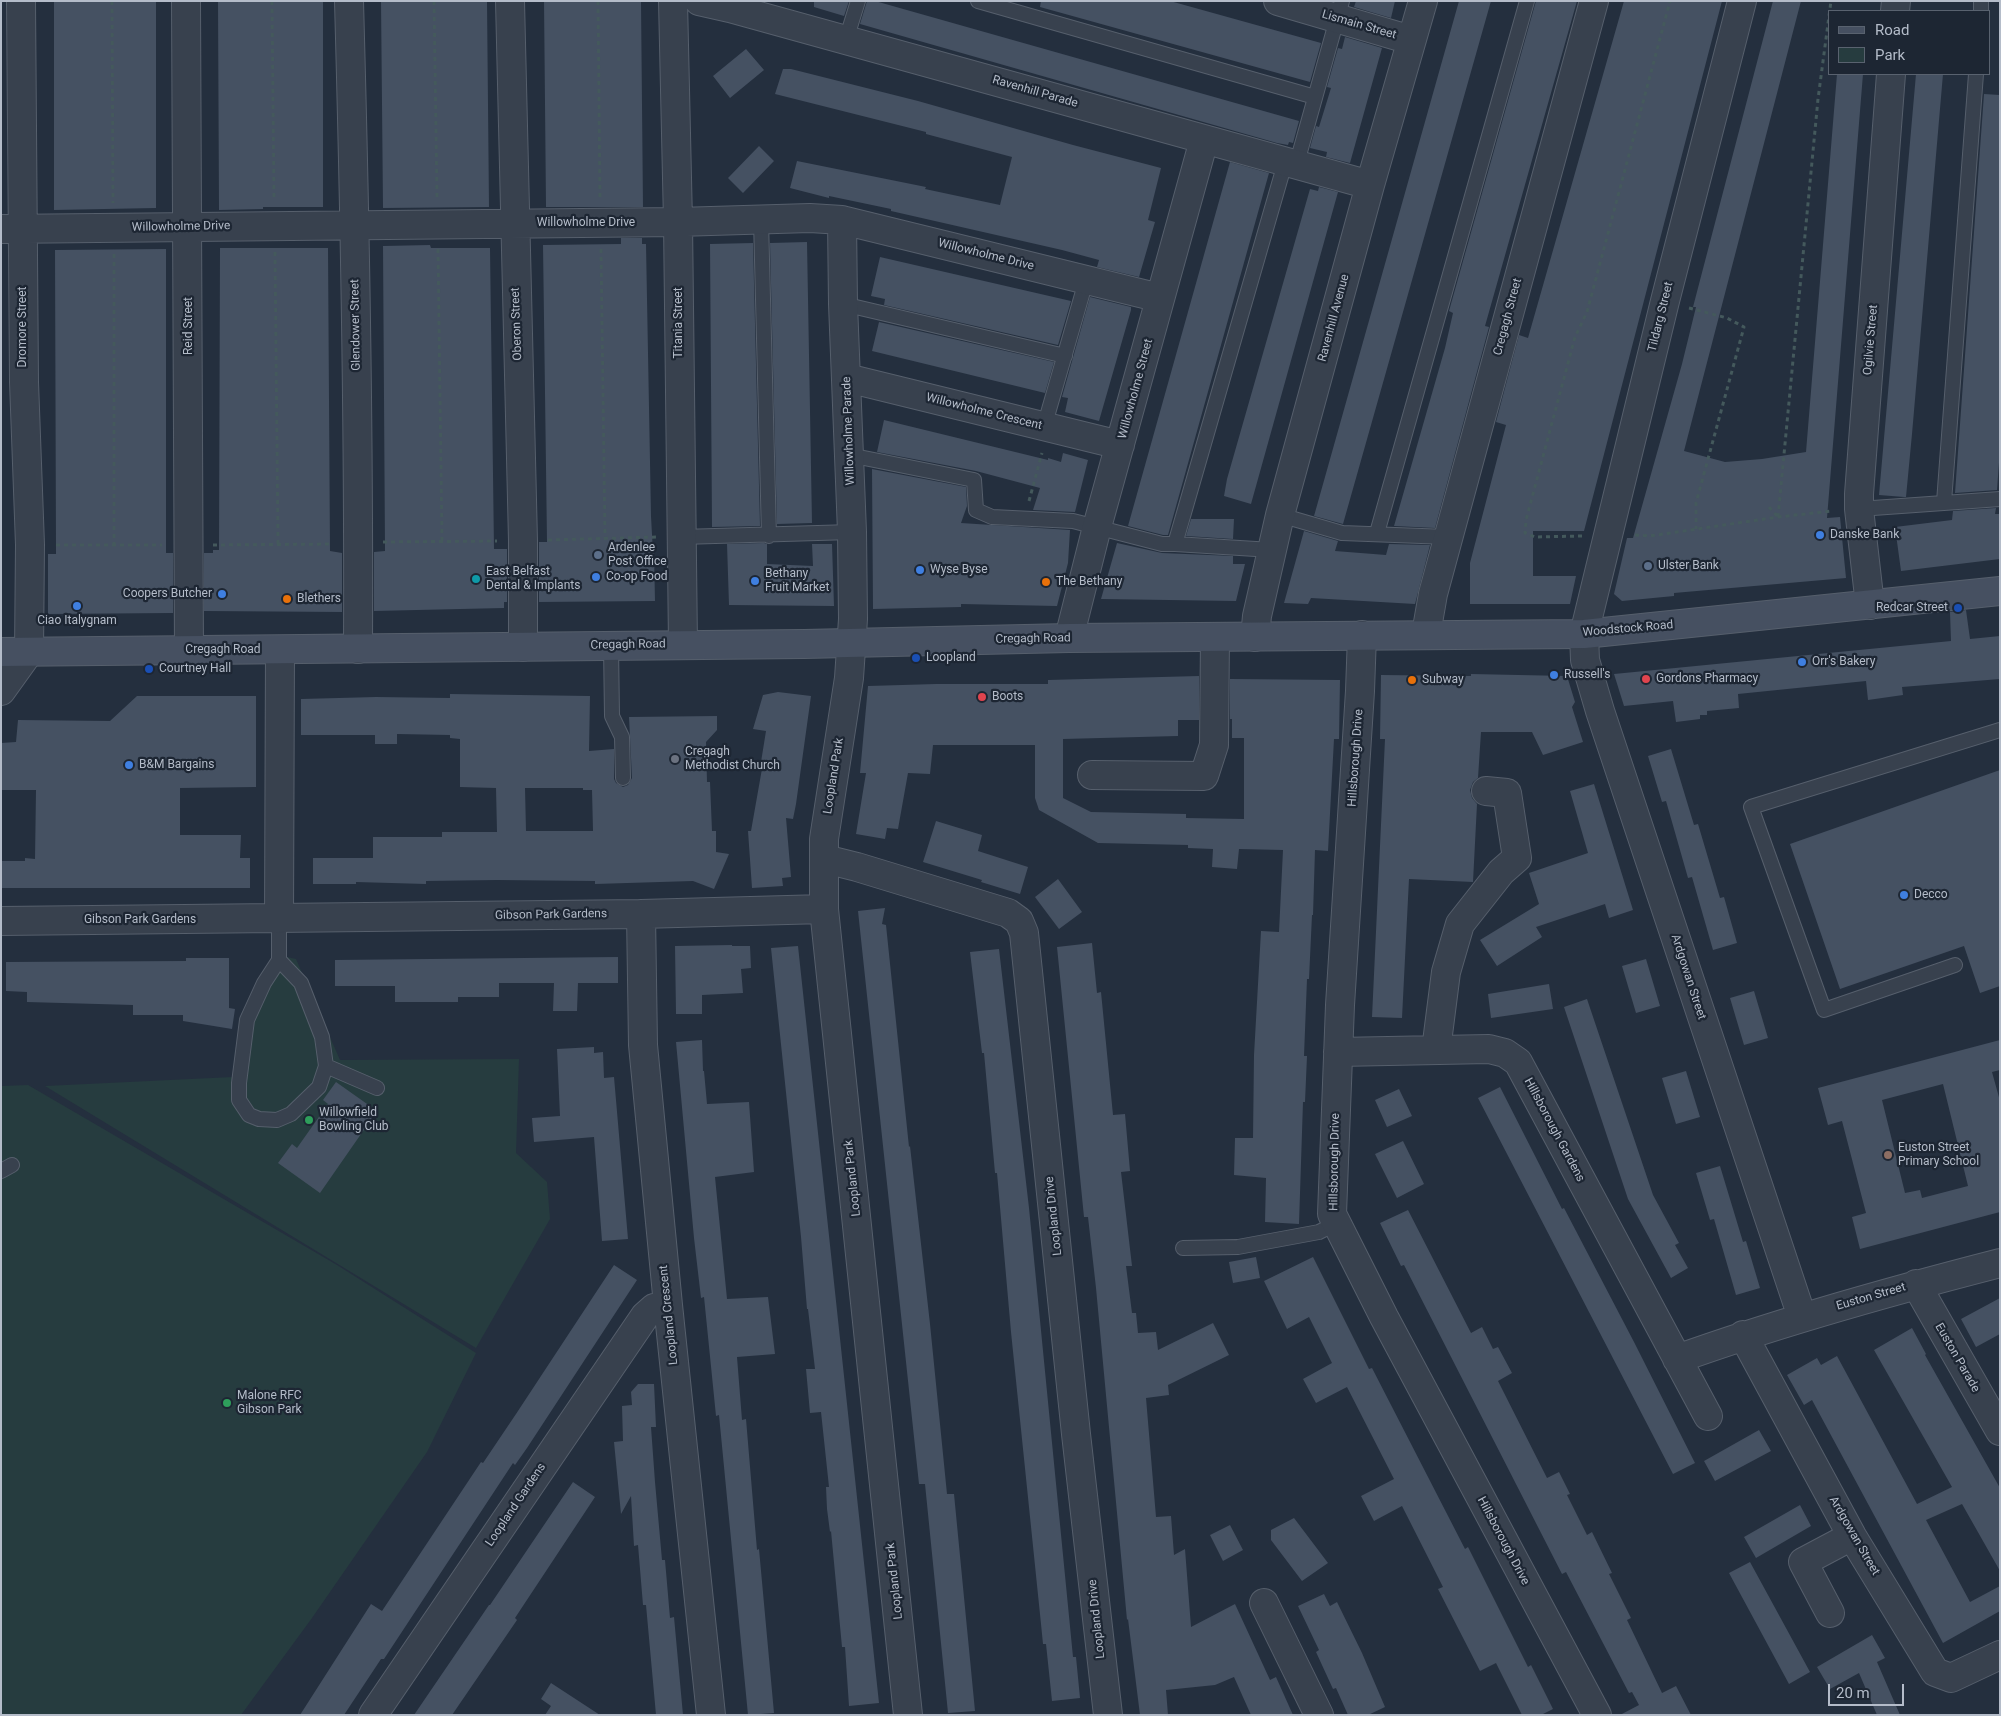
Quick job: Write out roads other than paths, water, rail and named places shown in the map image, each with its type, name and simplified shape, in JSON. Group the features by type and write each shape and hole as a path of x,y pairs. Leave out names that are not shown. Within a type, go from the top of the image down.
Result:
{"street":[{"name":"Dromore Street","path":"21,1 12,229 24,382 30,545 29,652"},
{"name":"Reid Street","path":"186,1 189,650"},
{"name":"Glendower Street","path":"348,1 355,225 359,544 358,649"},
{"name":"Oberon Street","path":"510,1 523,541 523,647"},
{"name":"Titania Street","path":"673,1 678,222 683,644"},
{"name":"Ravenhill Parade","path":"699,1 1370,185"},
{"name":"Lismain Street","path":"1278,1 1340,10 1412,40"},
{"name":"Ravenhill Avenue","path":"1255,637 1257,616 1280,515 1370,185 1423,1"},
{"name":"Cregagh Street","path":"1426,634 1433,594 1448,537 1594,1"},
{"name":"Tildarg Street","path":"1584,634 1664,300 1742,1"},
{"name":"Ogilvie Street","path":"1870,606 1859,509 1891,75"},
{"name":"Willowholme Street","path":"1069,638 1097,528 1204,140"},
{"name":"Willowholme Drive","path":"12,229 678,222 810,218 842,220 1160,298"},
{"name":"Willowholme Parade","path":"842,220 853,619 844,643"},
{"name":"Willowholme Crescent","path":"847,378 1120,445"},
{"name":"Woodstock Road","path":"1255,637 1584,634 1870,606 2000,591"},
{"name":"Ardgowan Street","path":"1584,634 1586,660 1600,711 1802,1317"},
{"name":"Hillsborough Drive","path":"1362,635 1338,1052 1332,1214 1492,1522 1597,1715"},
{"name":"Cregagh Road","path":"1,652 1255,637"},
{"path":"1092,775 1204,776 1214,745 1215,638"},
{"name":"Loopland Park","path":"844,643 849,678 824,839 824,909 908,1715"},
{"path":"279,919 280,650"},
{"path":"1,691 29,652"},
{"path":"1436,1050 1446,972 1460,924 1501,872 1518,858 1507,793 1486,791"},
{"name":"Loopland Drive","path":"825,859 1008,913 1019,921 1024,933 1076,1434 1108,1715"},
{"name":"Gibson Park Gardens","path":"1,921 641,914 824,909"},
{"name":"Loopland Crescent","path":"641,914 643,1045 711,1715"},
{"name":"Hillsborough Gardens","path":"1338,1052 1489,1049 1505,1053 1518,1062 1708,1416"},
{"name":"Euston Street","path":"1744,1336 1916,1284 2000,1263"},
{"name":"Euston Parade","path":"1916,1284 2000,1431"},
{"name":"Loopland Gardens","path":"373,1715 645,1316 654,1308 668,1305"},
{"name":"Ardgowan Street","path":"1744,1336 1852,1536 1935,1672 1951,1678 2000,1655"},
{"path":"1677,1359 1744,1336"},
{"path":"1830,1614 1803,1562 1852,1536"},
{"path":"1264,1603 1319,1715"}],"lane":[{"path":"846,40 858,1"},
{"path":"978,1 1315,97"},
{"path":"1377,534 1527,1"},
{"path":"1175,544 1291,164 1315,97 1340,10"},
{"path":"1944,502 1976,75"},
{"path":"761,220 769,536"},
{"path":"1047,427 1086,281"},
{"path":"843,304 1065,356"},
{"path":"849,455 974,480 976,510 992,517 1073,521 1162,544 1272,550"},
{"path":"1859,509 2000,499"},
{"path":"1280,515 1342,533 1448,537"},
{"path":"681,537 769,536 852,532"},
{"path":"611,646 612,716 622,737 623,778"},
{"path":"1955,965 1824,1010 1751,807 2000,730"},
{"path":"279,919 279,960 264,983 247,1020 238,1083 239,1100 249,1114 259,1119 277,1120 291,1114 319,1086 326,1066 322,1037 301,983 279,960"},
{"path":"326,1066 378,1088"},
{"path":"1183,1248 1238,1247 1319,1232 1336,1223"}],"place":[{"name":"Danske Bank","path":"1820,535"},
{"name":"Ardenlee Post Office","path":"598,555"},
{"name":"Ulster Bank","path":"1648,566"},
{"name":"Wyse Byse","path":"920,570"},
{"name":"Co-op Food","path":"596,577"},
{"name":"East Belfast Dental & Implants","path":"476,579"},
{"name":"Bethany Fruit Market","path":"755,581"},
{"name":"The Bethany","path":"1046,582"},
{"name":"Coopers Butcher","path":"222,594"},
{"name":"Blethers","path":"287,599"},
{"name":"Ciao Italygnam","path":"77,606"},
{"name":"Redcar Street","path":"1958,608"},
{"name":"Loopland","path":"916,658"},
{"name":"Orr's Bakery","path":"1802,662"},
{"name":"Courtney Hall","path":"149,669"},
{"name":"Russell's","path":"1554,675"},
{"name":"Gordons Pharmacy","path":"1646,679"},
{"name":"Subway","path":"1412,680"},
{"name":"Boots","path":"982,697"},
{"name":"Cregagh Methodist Church","path":"675,759"},
{"name":"B&M Bargains","path":"129,765"},
{"name":"Decco","path":"1904,895"},
{"name":"Willowfield Bowling Club","path":"309,1120"},
{"name":"Euston Street Primary School","path":"1888,1155"},
{"name":"Malone RFC Gibson Park","path":"227,1403"}]}
